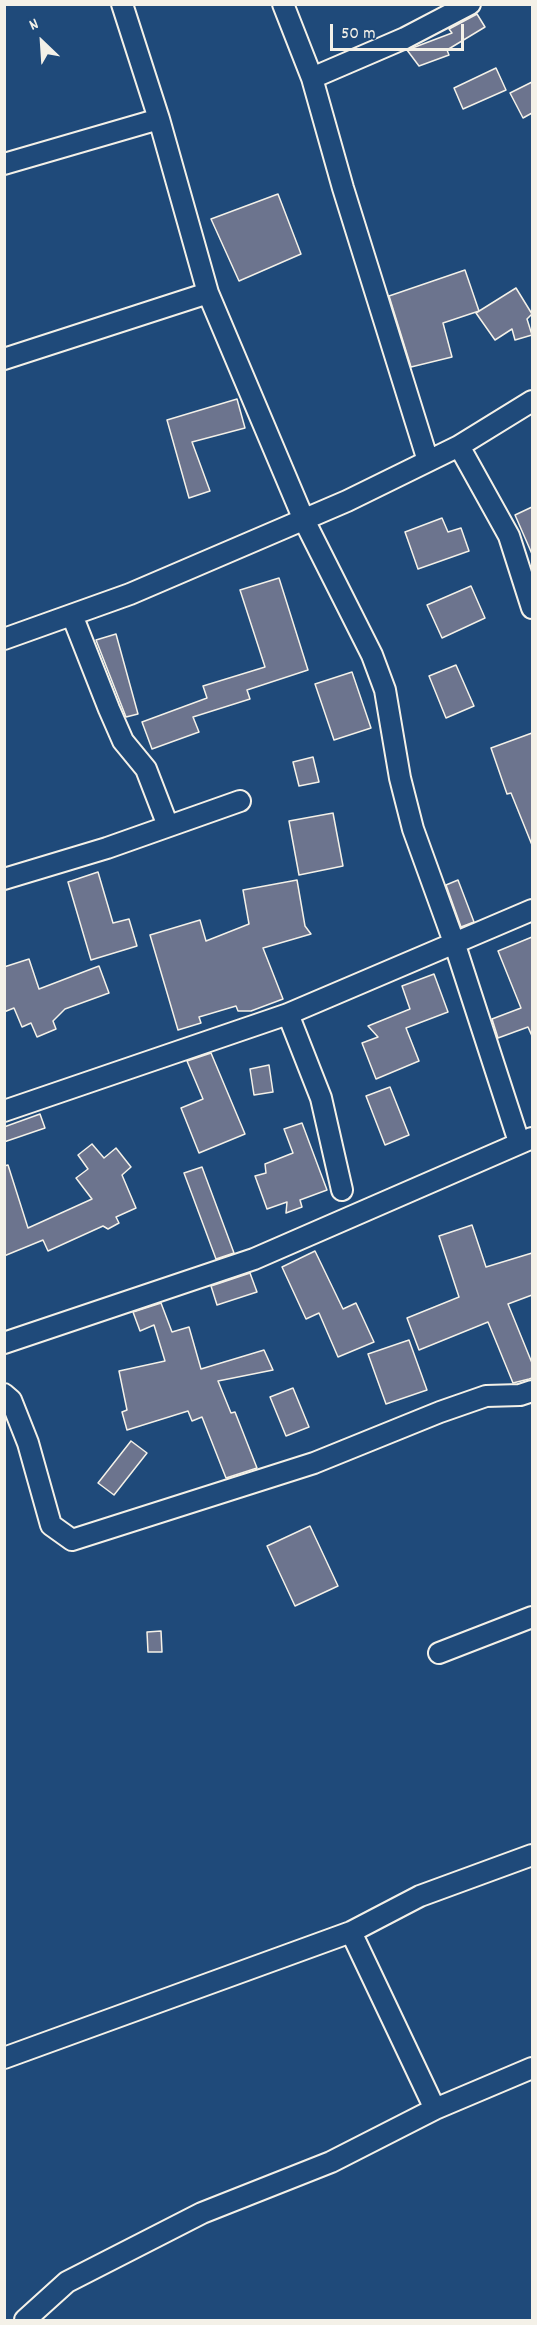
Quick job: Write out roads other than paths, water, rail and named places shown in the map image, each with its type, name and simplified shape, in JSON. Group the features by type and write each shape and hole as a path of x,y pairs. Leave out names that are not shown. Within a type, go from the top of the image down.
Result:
{"street":[{"path":"4,1343 254,1259 526,1140 413,829 400,778 385,690 372,655 304,520 208,293 159,119 122,4"},
{"path":"283,4 312,78 346,199 428,461"},
{"path":"312,78 405,39 470,4"},
{"path":"4,164 159,119"},
{"path":"4,359 208,293"},
{"path":"4,639 130,594 304,520 459,446 532,401"},
{"path":"459,446 509,536 532,608"},
{"path":"72,615 123,741 146,769 168,826"},
{"path":"4,879 240,801"},
{"path":"4,1111 288,1014 455,945 532,910"},
{"path":"288,1014 321,1098 342,1190"},
{"path":"4,1394 11,1400 28,1443 51,1525 72,1540 314,1463 486,1396 520,1395 532,1390"},
{"path":"439,1653 532,1617"},
{"path":"4,2058 351,1932 420,1896 532,1855"},
{"path":"351,1932 435,2109"},
{"path":"25,2320 67,2282 202,2213 331,2162 435,2109 532,2068"}]}
